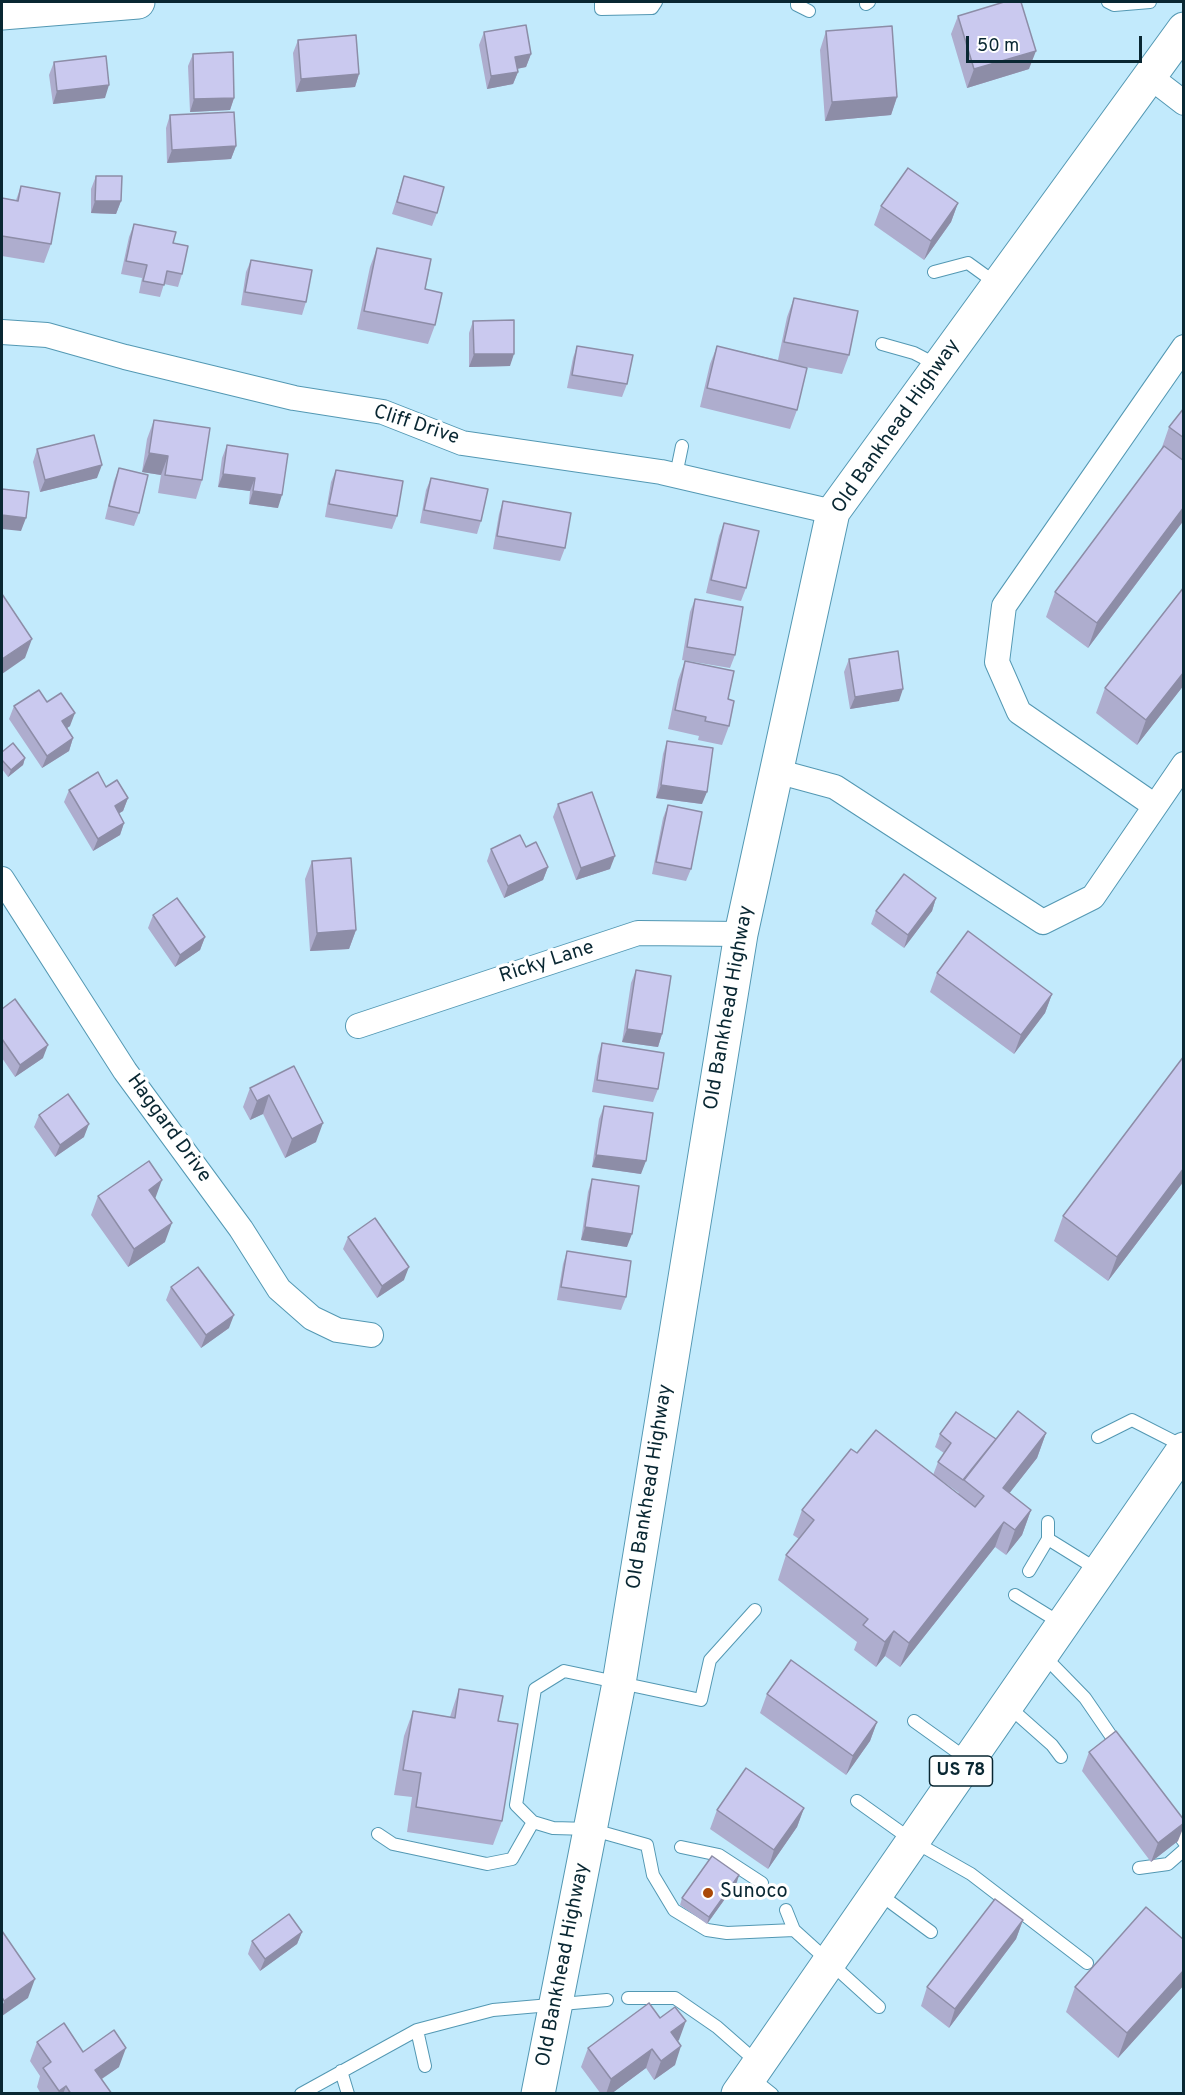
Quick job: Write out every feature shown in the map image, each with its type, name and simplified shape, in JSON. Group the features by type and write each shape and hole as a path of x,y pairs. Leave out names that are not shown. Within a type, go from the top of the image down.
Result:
{"street":[{"path":"2,14 138,2"},
{"name":"Old Bankhead Highway","path":"538,2094 558,2003 619,1683 741,934 833,512 1184,29"},
{"path":"1149,76 1184,103"},
{"name":"Cliff Drive","path":"2,332 47,335 125,357 294,398 383,412 462,443 676,475 833,512"},
{"path":"1155,806 1019,712 997,662 1004,606 1184,347"},
{"path":"776,771 835,787 1043,922 1093,897 1184,764"},
{"name":"Haggard Drive","path":"2,879 125,1071 241,1229 279,1289 312,1318 337,1330 371,1335"},
{"name":"Ricky Lane","path":"358,1026 638,933 741,934"},
{"name":"US 78","path":"755,2082 828,1964 1184,1447"}],"lane":[{"path":"601,2 601,9 652,8 656,2"},
{"path":"797,2 797,5 809,11"},
{"path":"1108,2 1114,5 1150,2"},
{"path":"934,272 968,263 998,285"},
{"path":"882,344 914,352 939,366"},
{"path":"676,475 682,446"},
{"path":"1098,1437 1132,1420 1184,1447"},
{"path":"1029,1571 1048,1539 1048,1522"},
{"path":"1048,1539 1100,1571"},
{"path":"1015,1595 1063,1625"},
{"path":"755,1610 710,1660 701,1700 564,1671 534,1689 516,1805 533,1822 553,1828 590,1829 646,1845 653,1875 674,1910 707,1930 727,1932 794,1930"},
{"path":"1042,1654 1085,1698 1125,1756"},
{"path":"1007,1705 1061,1757"},
{"path":"914,1721 969,1760"},
{"path":"857,1801 913,1841 971,1874 1087,1963"},
{"path":"1165,1814 1184,1842"},
{"path":"378,1834 393,1844 487,1864 512,1858 533,1822"},
{"path":"681,1847 719,1854 762,1883"},
{"path":"1139,1868 1168,1864 1184,1850"},
{"path":"877,1893 931,1932"},
{"path":"786,1910 794,1930 828,1964 879,2007"},
{"path":"628,1998 675,1998 717,2027 755,2082"},
{"path":"301,2094 417,2030 493,2010 607,2000"},
{"path":"417,2030 425,2066"},
{"path":"341,2071 348,2094"}],"building":[{"path":"1004,2 1021,2 1036,51 974,69 958,16"},
{"path":"526,25 531,54 515,57 518,72 491,76 484,32"},
{"path":"892,26 897,97 832,102 826,31"},
{"path":"356,35 359,74 301,79 298,40"},
{"path":"233,52 234,98 194,99 193,54"},
{"path":"106,56 109,85 57,91 54,62"},
{"path":"234,112 236,146 172,150 170,115"},
{"path":"908,168 958,203 931,241 881,206"},
{"path":"96,176 122,176 121,201 95,201"},
{"path":"404,176 444,187 437,213 397,202"},
{"path":"21,186 60,193 51,244 2,236 2,198 18,201"},
{"path":"134,224 176,232 173,243 188,246 182,274 167,271 164,285 143,281 147,265 126,261"},
{"path":"377,248 431,259 425,289 442,293 435,325 364,311"},
{"path":"251,260 312,270 306,302 245,292"},
{"path":"794,298 858,311 849,355 784,342"},
{"path":"514,320 514,354 474,354 473,321"},
{"path":"577,346 633,355 627,384 572,375"},
{"path":"717,346 807,368 797,410 707,388"},
{"path":"1184,408 1184,438 1169,427"},
{"path":"154,420 210,428 202,480 165,475 168,456 149,453"},
{"path":"94,435 102,465 45,480 37,449"},
{"path":"227,445 288,454 282,495 253,491 255,478 223,474"},
{"path":"1164,446 1184,461 1184,507 1097,623 1055,592"},
{"path":"119,468 148,475 139,513 109,506"},
{"path":"336,470 403,481 397,516 329,504"},
{"path":"431,478 488,489 481,521 424,510"},
{"path":"2,489 29,492 26,518 2,515"},
{"path":"503,501 571,513 565,548 497,536"},
{"path":"724,523 759,531 746,588 711,580"},
{"path":"1184,587 1184,672 1146,720 1105,688"},
{"path":"2,594 32,639 2,659"},
{"path":"695,599 743,607 735,655 687,647"},
{"path":"898,651 903,689 855,697 849,659"},
{"path":"685,661 734,671 728,699 734,701 729,726 705,721 706,717 675,710"},
{"path":"39,690 47,702 61,693 75,713 62,721 73,738 47,756 14,706"},
{"path":"667,741 713,748 707,792 661,785"},
{"path":"13,743 25,758 11,770 2,760 2,752"},
{"path":"98,772 106,787 117,780 128,798 115,806 124,823 98,839 69,790"},
{"path":"592,792 615,856 581,868 558,804"},
{"path":"668,805 702,812 691,869 656,862"},
{"path":"520,835 526,847 536,842 548,867 508,886 491,849"},
{"path":"351,858 356,930 317,933 312,861"},
{"path":"904,874 936,898 908,935 876,911"},
{"path":"177,898 205,937 180,955 153,915"},
{"path":"968,931 1052,994 1021,1035 937,973"},
{"path":"636,970 671,976 662,1034 627,1029"},
{"path":"15,999 48,1045 20,1065 2,1039 2,1009"},
{"path":"602,1043 664,1053 658,1089 597,1080"},
{"path":"1184,1056 1184,1168 1117,1257 1063,1216"},
{"path":"294,1066 323,1123 292,1139 269,1095 257,1101 250,1088"},
{"path":"68,1094 89,1124 60,1145 39,1115"},
{"path":"604,1106 653,1113 646,1161 596,1155"},
{"path":"149,1161 162,1180 149,1190 172,1223 134,1249 98,1196"},
{"path":"592,1179 639,1186 632,1234 585,1227"},
{"path":"375,1218 409,1267 382,1286 348,1237"},
{"path":"567,1251 631,1261 626,1297 561,1287"},
{"path":"198,1267 234,1315 206,1335 171,1287"},
{"path":"1018,1411 1046,1433 1003,1488 1031,1510 1015,1530 1004,1522 909,1643 894,1631 885,1642 863,1625 868,1619 786,1555 814,1520 802,1510 851,1449 857,1453 876,1430 975,1507 984,1496 964,1480"},
{"path":"956,1412 996,1439 963,1480 938,1462 951,1443 940,1434"},
{"path":"791,1660 877,1722 853,1756 767,1694"},
{"path":"459,1689 503,1696 498,1721 518,1724 502,1821 416,1807 421,1773 403,1770 413,1711 455,1718"},
{"path":"1116,1731 1184,1820 1184,1823 1158,1843 1089,1752"},
{"path":"746,1768 804,1808 774,1850 717,1810"},
{"name":"Sunoco","path":"712,1856 739,1875 709,1917 682,1898"},
{"path":"995,1899 1023,1920 955,2009 927,1987"},
{"path":"1146,1907 1184,1940 1184,1970 1127,2033 1075,1987"},
{"path":"289,1914 302,1932 265,1959 252,1941"},
{"path":"2,1931 35,1979 4,2001 2,1997"},
{"path":"649,2003 660,2018 675,2007 686,2021 671,2032 681,2046 661,2061 652,2049 611,2079 588,2048"},
{"path":"64,2023 83,2052 114,2030 126,2048 95,2070 112,2094 71,2094 66,2086 59,2091 43,2068 51,2062 37,2042"}],"place":[{"name":"Sunoco","path":"708,1893"}]}
